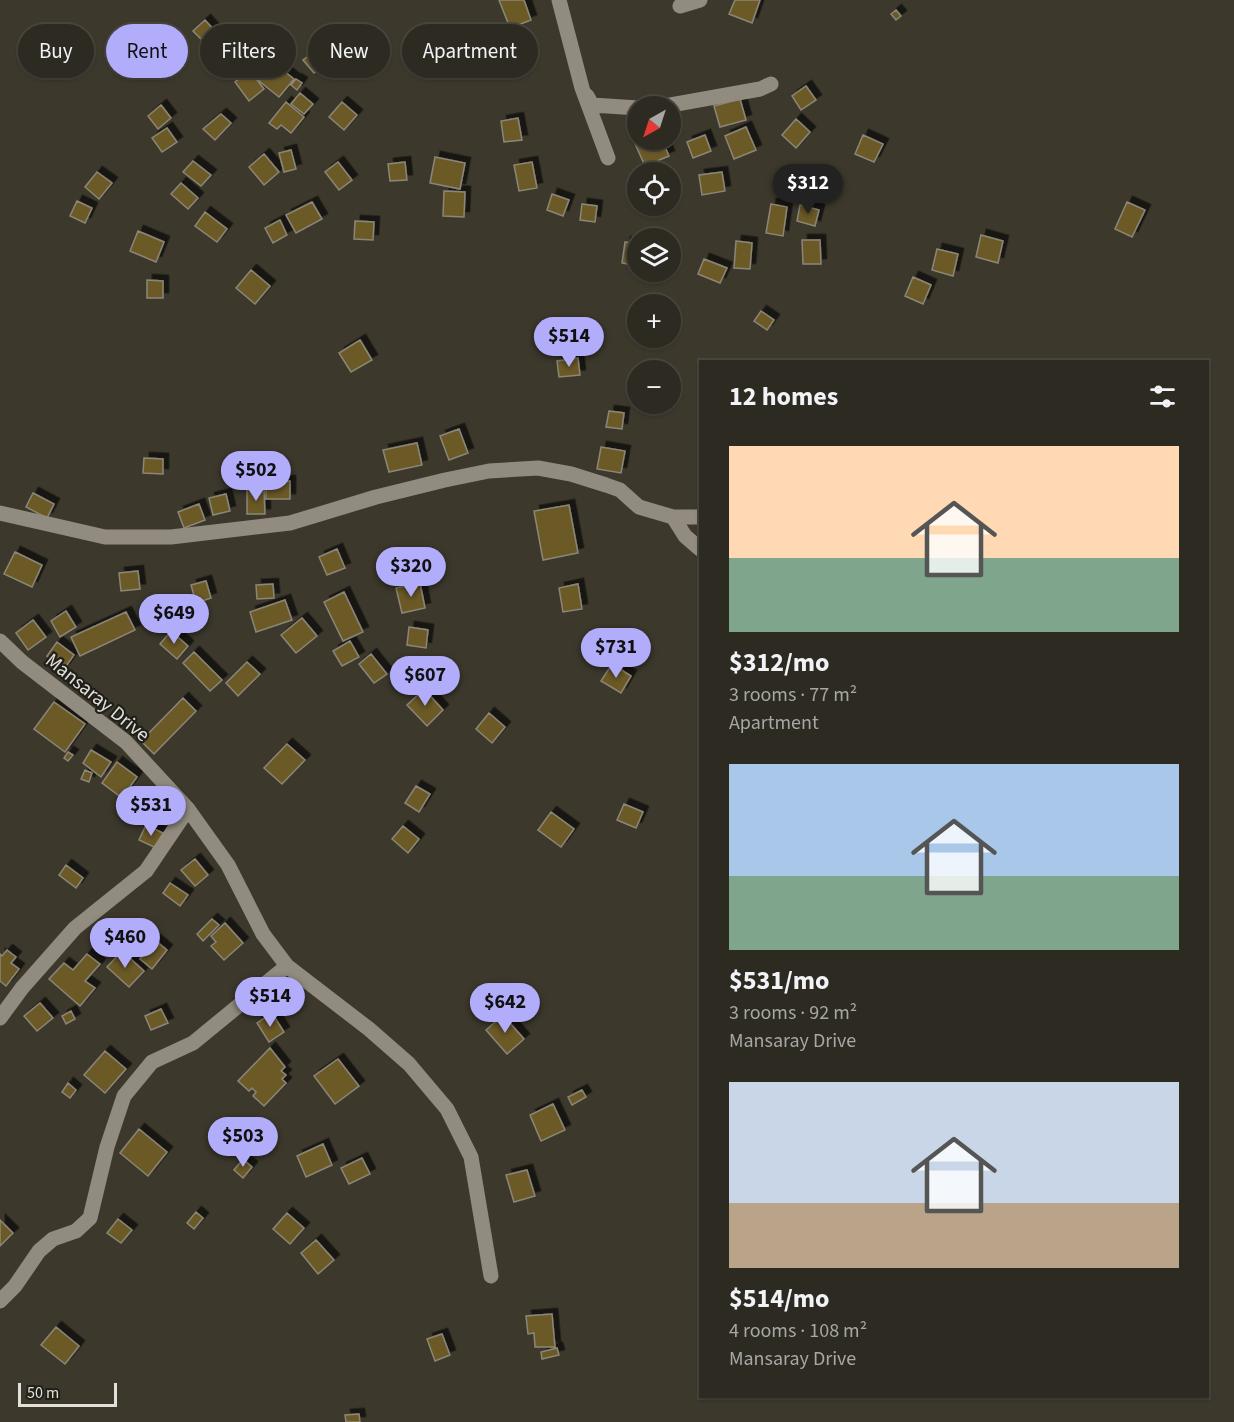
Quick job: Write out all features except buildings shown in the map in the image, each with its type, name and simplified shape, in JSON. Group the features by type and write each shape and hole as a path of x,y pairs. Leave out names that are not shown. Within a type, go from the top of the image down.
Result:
{"street":[{"path":"559,0 582,88 608,158"},
{"path":"680,6 700,0"},
{"path":"681,103 760,89 771,84"},
{"path":"582,88 592,105 627,107"},
{"path":"0,513 105,537 171,537 290,523 376,497 445,480 489,471 538,468 571,474 613,487 620,490 639,507 673,517 699,516"},
{"path":"673,517 685,536 699,548"},
{"name":"Mansaray Drive","path":"0,641 22,662 126,742 188,809 228,865 263,934 287,966 369,1029 409,1064 447,1109 471,1157 491,1276"},
{"path":"0,1018 22,988 75,928 147,871 188,809"},
{"path":"0,1302 15,1286 39,1251 53,1239 76,1231 90,1218 107,1147 124,1096 152,1062 193,1043 287,966"}]}
